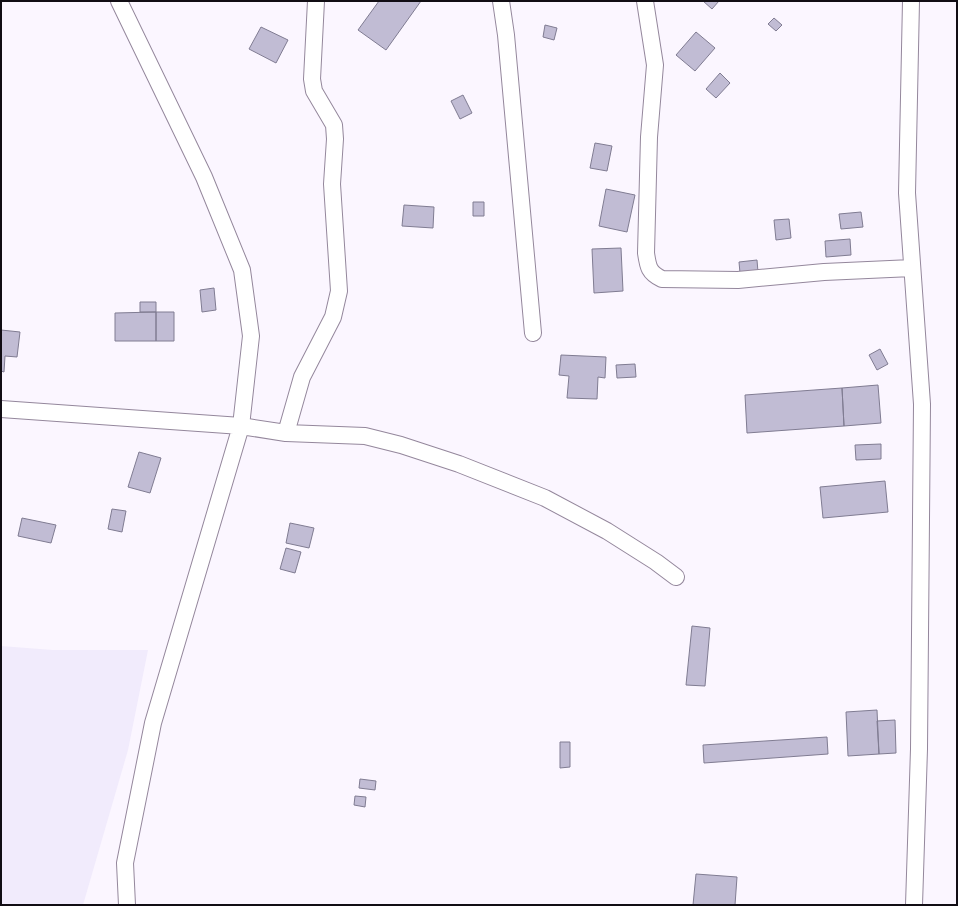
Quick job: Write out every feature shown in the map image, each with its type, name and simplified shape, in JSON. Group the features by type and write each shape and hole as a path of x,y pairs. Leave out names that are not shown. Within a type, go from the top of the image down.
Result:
{"street":[{"path":"119,1 204,177 242,270 251,336 241,426 153,723 125,863 127,905"},
{"path":"286,433 302,377 333,317 339,291 332,184 335,139 334,125 314,91 312,79 316,1"},
{"path":"501,1 507,43 533,333"},
{"path":"645,1 655,65 649,137 646,253 648,268 652,274 662,279 738,280 824,272 912,268"},
{"path":"911,1 907,193 922,404 920,749 914,905"},
{"path":"1,409 241,426 286,433 365,436 401,445 459,464 545,498 606,531 656,562 676,577"}],"shaded area":[{"path":"1,646 53,650 148,650 128,750 83,905 1,905"}],"building":[{"path":"379,1 421,1 386,50 358,30"},
{"path":"703,1 719,1 712,9"},
{"path":"774,18 782,25 776,31 768,24"},
{"path":"545,25 557,28 554,40 543,37"},
{"path":"261,27 288,40 276,63 249,49"},
{"path":"696,32 715,48 695,71 676,55"},
{"path":"720,73 730,83 716,98 706,89"},
{"path":"463,95 472,113 460,119 451,101"},
{"path":"595,143 612,146 607,171 590,168"},
{"path":"606,189 635,195 627,232 599,226"},
{"path":"473,202 484,202 484,216 473,216"},
{"path":"404,205 434,207 433,228 402,226"},
{"path":"861,212 863,227 841,229 839,214"},
{"path":"789,219 791,238 776,240 774,220"},
{"path":"850,239 851,255 826,257 825,241"},
{"path":"621,248 623,291 594,293 592,249"},
{"path":"757,260 758,272 740,273 739,262"},
{"path":"214,288 216,310 202,312 200,290"},
{"path":"140,302 156,302 156,312 140,312"},
{"path":"156,312 174,312 174,341 156,341"},
{"path":"156,312 156,341 115,341 115,313"},
{"path":"1,330 20,332 17,357 5,356 4,372 1,371"},
{"path":"880,349 888,364 877,370 869,355"},
{"path":"561,355 606,357 605,378 598,377 597,399 567,398 569,376 559,375"},
{"path":"635,364 636,377 617,378 616,365"},
{"path":"878,385 881,423 844,426 842,388"},
{"path":"842,388 844,426 747,433 745,395"},
{"path":"881,444 881,459 856,460 855,445"},
{"path":"139,452 161,458 150,493 128,487"},
{"path":"885,481 888,512 823,518 820,487"},
{"path":"112,509 126,511 122,532 108,529"},
{"path":"22,518 56,525 51,543 18,536"},
{"path":"290,523 314,528 309,548 286,543"},
{"path":"286,548 301,552 295,573 280,569"},
{"path":"692,626 710,628 705,686 686,685"},
{"path":"877,710 879,754 848,756 846,712"},
{"path":"895,720 896,753 879,754 877,721"},
{"path":"827,737 828,754 704,763 703,745"},
{"path":"560,742 570,742 570,767 560,768"},
{"path":"360,779 376,781 375,790 359,788"},
{"path":"355,796 366,797 365,807 354,805"},
{"path":"696,874 737,877 735,905 693,905"}]}
